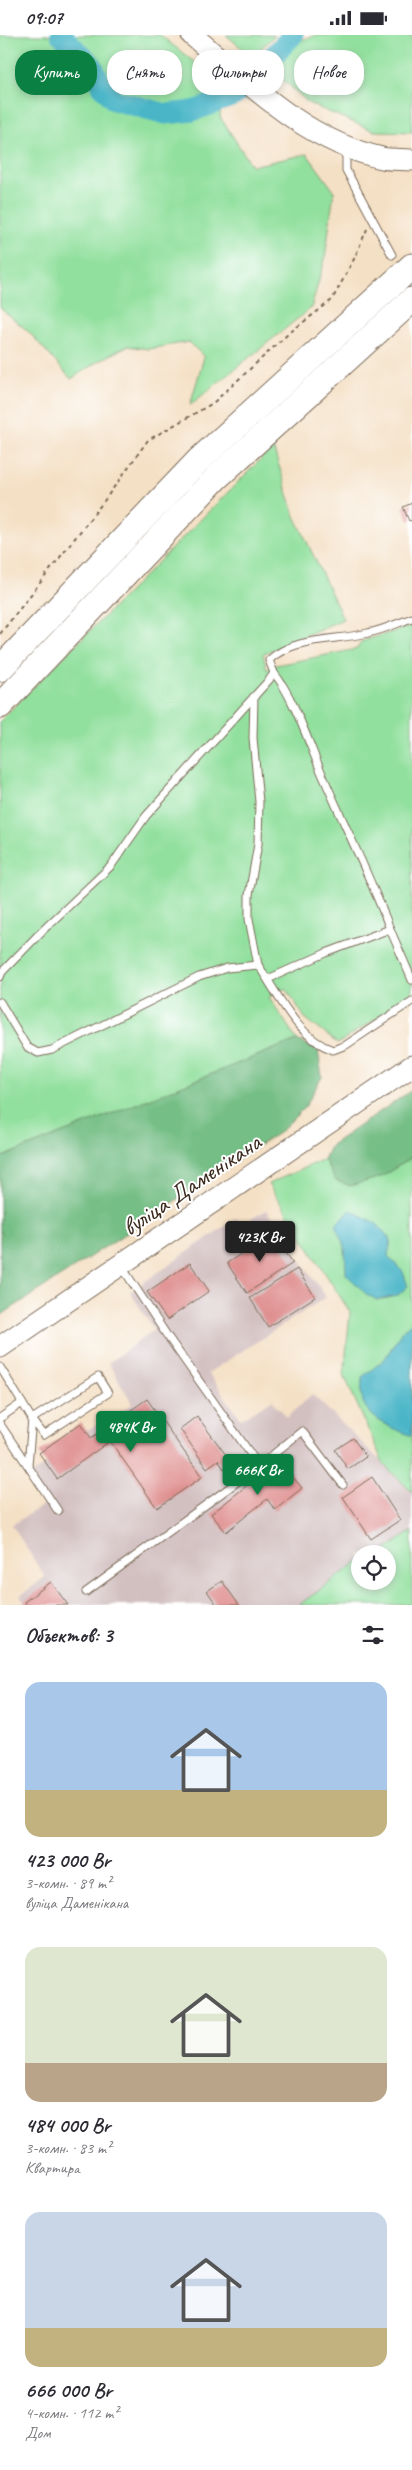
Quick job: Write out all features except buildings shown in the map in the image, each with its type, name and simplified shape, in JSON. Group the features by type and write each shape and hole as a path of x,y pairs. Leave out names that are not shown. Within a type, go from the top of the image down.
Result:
{"highway":[{"path":"0,669 198,461 402,261"},
{"path":"0,706 216,478 412,300"}],"main road":[{"path":"192,35 309,130 346,147 382,158 412,160"},
{"name":"вуліца Даменікана","path":"0,1347 412,1066"}],"lane":[{"path":"346,147 346,170 372,217 402,261"},
{"path":"412,618 368,633 302,643 278,652 269,660 294,711 339,814 369,874 412,980"},
{"path":"0,977 2,972 42,931 111,866 146,816 274,673"},
{"path":"254,696 253,738 259,802 258,844 249,895 249,919 258,965 303,1030 320,1045 333,1050 346,1045 412,1001"},
{"path":"268,979 326,953 390,929"},
{"path":"0,1002 27,1047 38,1053 52,1050 199,977 227,969 258,965"},
{"path":"120,1265 259,1466"},
{"path":"0,1367 32,1419 44,1435 108,1393 98,1377 32,1419"},
{"path":"0,1418 22,1403"},
{"path":"28,1465 32,1419"},
{"path":"0,1424 58,1511"},
{"path":"86,1592 259,1466 302,1431 344,1485"}],"path":[{"path":"0,634 104,501 148,440 212,403 288,334 332,300 354,259 372,217"}],"shaded area":[{"path":"266,1210 326,1297 208,1373 241,1419 272,1400 287,1417 312,1394 412,1492 412,1531 393,1545 351,1545 351,1567 299,1605 26,1605 20,1596 45,1577 12,1525 45,1504 27,1479 46,1464 39,1453 81,1423 87,1431 133,1404 108,1363 154,1330 130,1292 236,1218 241,1225"}],"green space":[{"path":"0,35 160,35 179,50 107,50 107,95 182,95 182,52 192,60 192,95 221,95 220,117 252,166 307,154 334,191 325,259 311,308 190,405 204,357 189,342 148,349 127,346 100,360 71,379 29,332 0,308"},
{"path":"226,35 275,35 259,50 244,50"},
{"path":"316,35 412,35 412,132 374,131 310,104 300,95 364,95 364,50 294,50 294,90 284,81 284,57 299,41"},
{"path":"273,447 295,516 343,619 263,654 267,670 271,666 357,649 362,641 412,626 412,995 338,1044 305,1018 286,988 269,997 297,1040 0,1158 0,721"},
{"path":"297,1040 318,1050 322,1077 305,1107 281,1131 0,1316 0,1158"},
{"path":"412,1090 412,1157 381,1177 350,1186 335,1180 324,1159 331,1145"},
{"path":"412,1157 412,1492 384,1465 344,1375 350,1312 268,1184 324,1159 335,1180 381,1177"},
{"path":"412,1531 412,1605 299,1605 351,1567 351,1590 396,1590 396,1545 393,1545"}],"water":[{"path":"351,1210 377,1224 391,1240 388,1256 403,1272 408,1286 397,1296 377,1300 366,1294 346,1274 345,1249 336,1224"},
{"path":"412,1322 412,1436 391,1427 371,1414 363,1402 362,1377 384,1360 402,1331"}],"waterway":[{"path":"61,35 92,65 102,86 114,100 166,114 193,111 234,96 293,35"}]}
